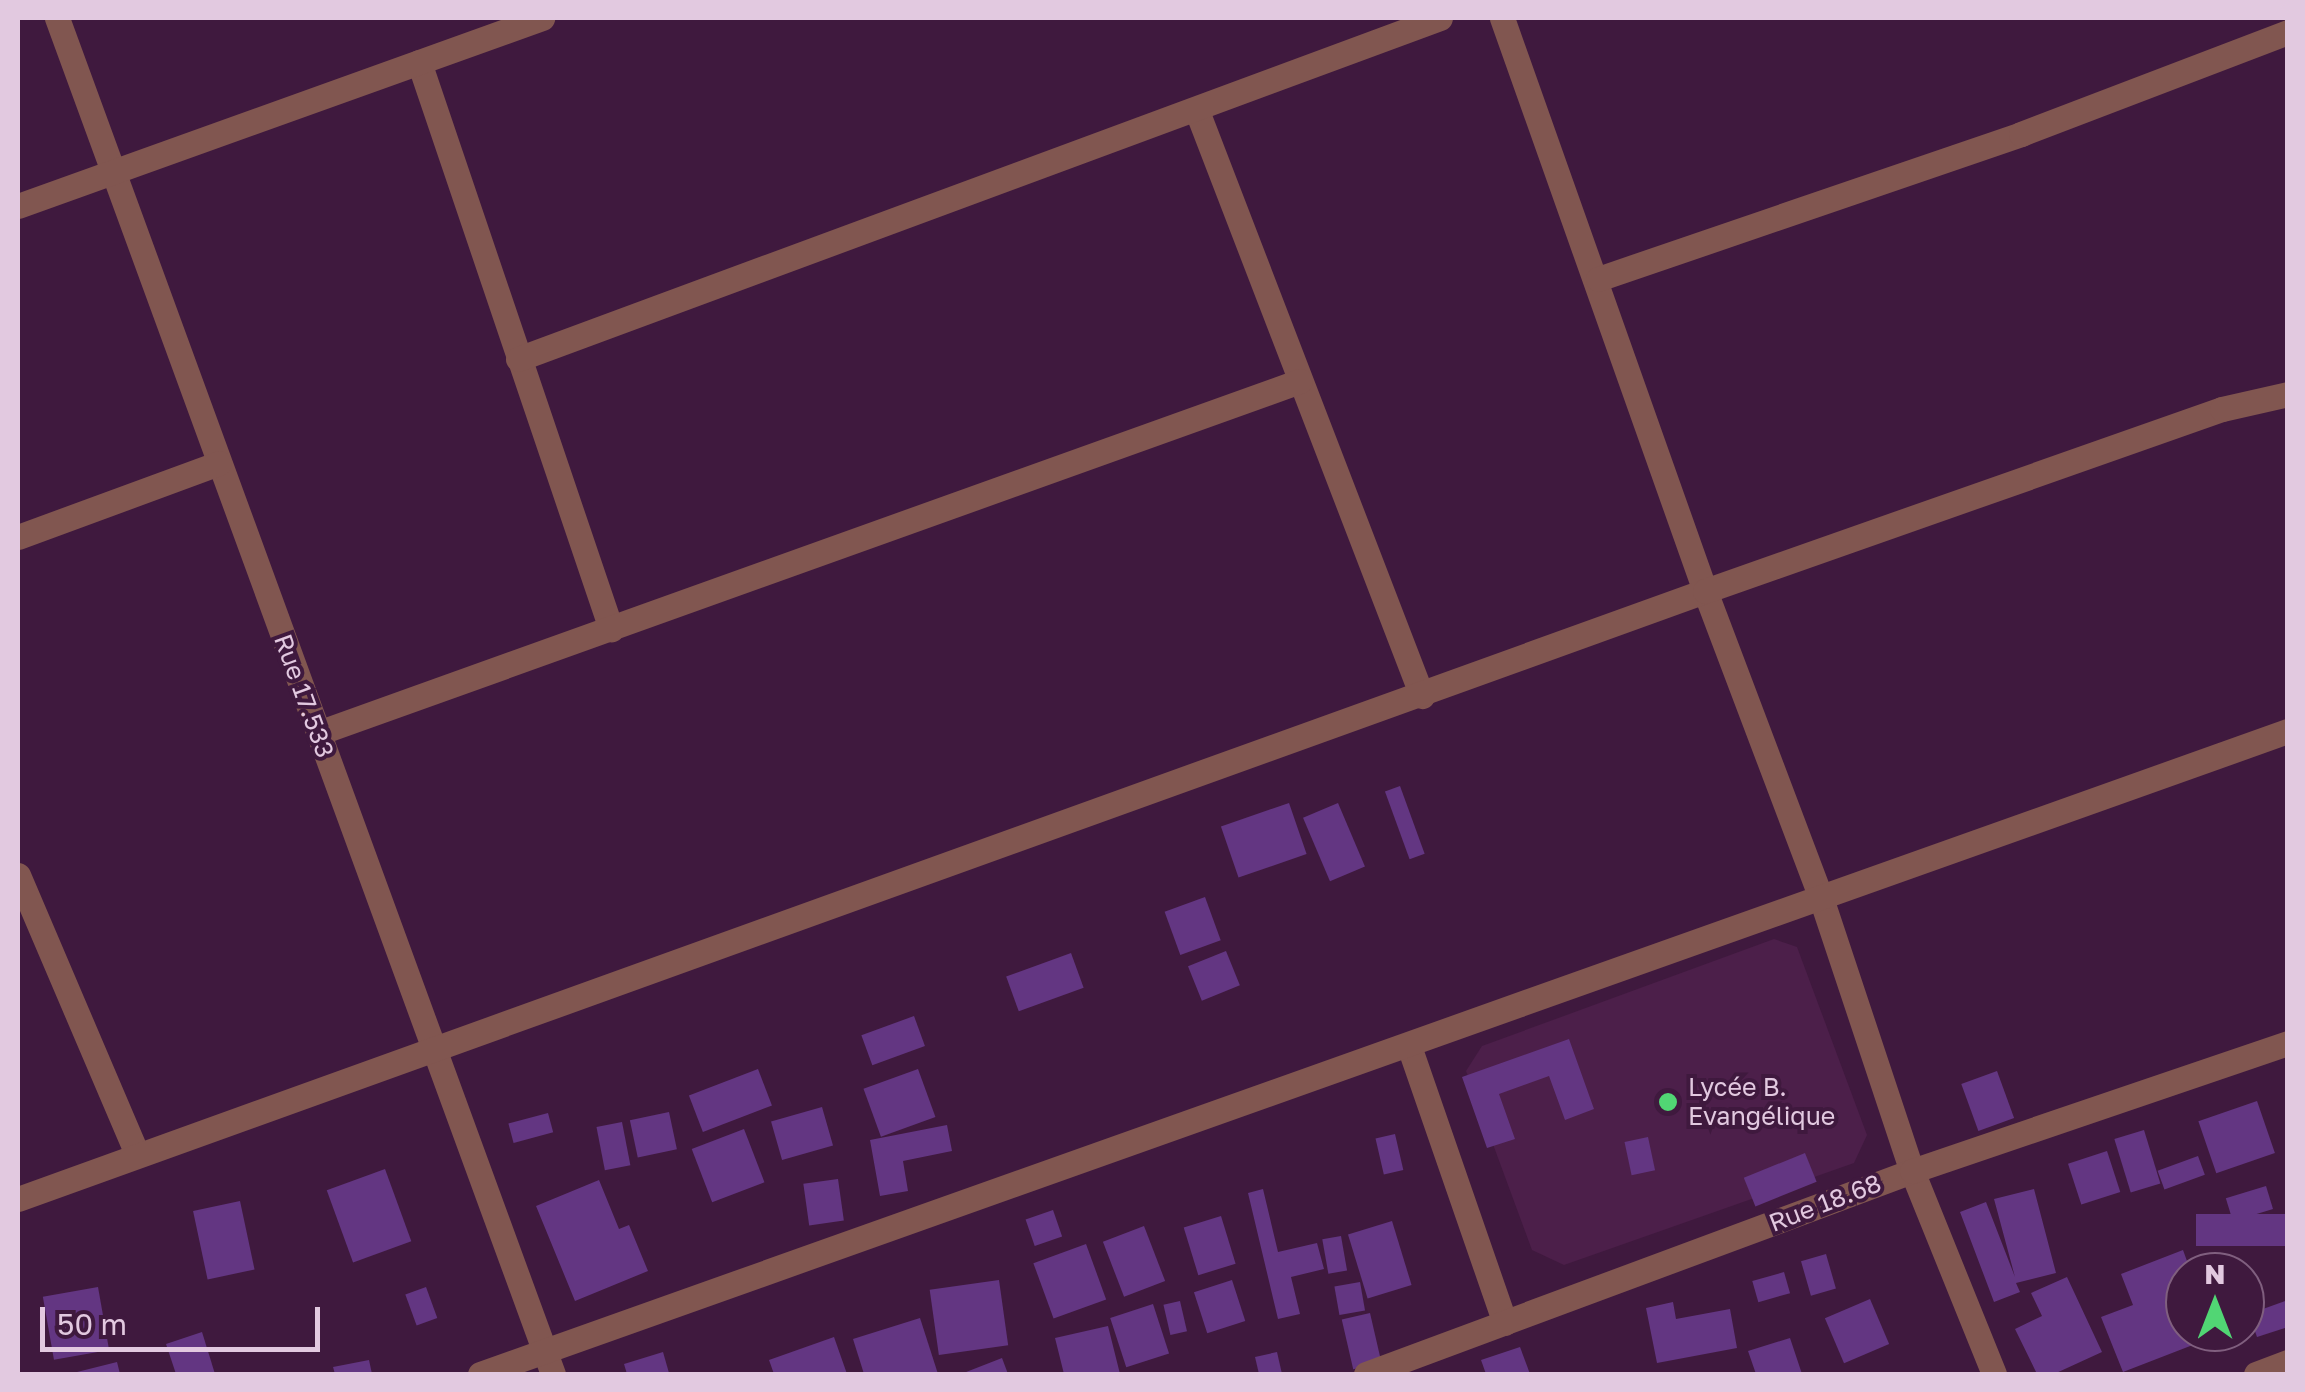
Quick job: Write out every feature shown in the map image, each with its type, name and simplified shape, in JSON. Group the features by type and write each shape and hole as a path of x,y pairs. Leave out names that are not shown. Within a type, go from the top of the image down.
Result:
{"street":[{"name":"Rue 17.533","path":"57,18 431,1052 549,1363"},
{"path":"18,206 542,18"},
{"path":"518,359 1197,112 1440,18"},
{"path":"1502,18 1598,280 1704,592 1822,901 1912,1170 1994,1374"},
{"path":"1598,280 2021,134 2288,32"},
{"path":"419,62 611,628"},
{"path":"1197,112 1422,696"},
{"path":"318,733 1300,381"},
{"path":"18,1199 1704,592 2222,409 2288,394"},
{"path":"18,537 219,463"},
{"path":"480,1374 549,1363 1410,1046 2288,731"},
{"path":"18,876 137,1154"},
{"name":"Rue 18.68","path":"1366,1374 1912,1170 2288,1043"},
{"path":"1410,1046 1504,1323"},
{"path":"2256,1374 2288,1362"}],"shaded area":[{"path":"1774,939 1797,947 1867,1135 1854,1163 1564,1265 1532,1250 1466,1071 1482,1046"}],"building":[{"path":"1400,786 1425,854 1410,859 1385,791"},
{"path":"1289,803 1307,854 1239,877 1221,826"},
{"path":"1338,803 1365,867 1330,881 1303,818"},
{"path":"1205,897 1221,940 1180,955 1165,912"},
{"path":"1226,951 1240,985 1202,1001 1188,966"},
{"path":"1071,953 1084,988 1019,1011 1006,977"},
{"path":"914,1016 925,1046 872,1065 861,1035"},
{"path":"1569,1039 1594,1109 1565,1120 1549,1076 1499,1094 1515,1139 1487,1148 1462,1077"},
{"path":"758,1069 772,1105 703,1132 689,1096"},
{"path":"918,1069 935,1117 881,1137 863,1089"},
{"path":"1997,1071 2014,1118 1978,1131 1961,1084"},
{"path":"2257,1101 2275,1153 2216,1173 2198,1121"},
{"path":"822,1107 833,1145 782,1160 771,1122"},
{"path":"669,1112 677,1149 638,1157 630,1120"},
{"path":"548,1113 553,1132 514,1143 508,1124"},
{"path":"622,1122 630,1165 605,1170 596,1127"},
{"path":"947,1125 952,1151 903,1161 908,1191 880,1196 870,1140"},
{"path":"744,1129 764,1182 712,1202 692,1149"},
{"path":"2144,1130 2160,1184 2131,1193 2114,1139"},
{"path":"1395,1134 1403,1170 1384,1175 1376,1138"},
{"path":"1648,1137 1655,1170 1632,1175 1625,1142"},
{"path":"2107,1151 2120,1192 2081,1205 2068,1164"},
{"path":"1805,1153 1817,1182 1755,1206 1744,1178"},
{"path":"2198,1156 2205,1175 2164,1190 2158,1171"},
{"path":"385,1169 411,1241 353,1263 327,1190"},
{"path":"838,1179 844,1221 809,1225 803,1184"},
{"path":"599,1180 619,1229 629,1225 648,1271 575,1301 536,1206"},
{"path":"2266,1186 2273,1209 2233,1221 2226,1198"},
{"path":"1263,1189 1278,1252 1317,1243 1324,1269 1291,1277 1300,1314 1278,1319 1248,1193"},
{"path":"2034,1189 2056,1273 2016,1283 2020,1292 1994,1302 1960,1212 1986,1202 2015,1277 1994,1199"},
{"path":"240,1201 255,1269 208,1279 193,1211"},
{"path":"1053,1210 1062,1236 1035,1246 1026,1219"},
{"path":"2196,1214 2288,1214 2288,1246 2196,1246"},
{"path":"1221,1216 1236,1264 1198,1275 1184,1227"},
{"path":"1392,1221 1412,1285 1368,1299 1348,1234"},
{"path":"1144,1226 1165,1281 1124,1297 1103,1242"},
{"path":"1341,1236 1347,1270 1328,1274 1322,1239"},
{"path":"1086,1244 1106,1299 1054,1319 1033,1263"},
{"path":"1826,1254 1836,1289 1811,1296 1801,1261"},
{"path":"2165,1257 2165,1352 2175,1352 2123,1372 2101,1317 2133,1305 2121,1274"},
{"path":"1784,1272 1790,1293 1758,1302 1752,1281"},
{"path":"2067,1277 2102,1352 2054,1374 2037,1374 2015,1329 2042,1316 2031,1293"},
{"path":"999,1280 1008,1345 939,1355 930,1290"},
{"path":"1232,1280 1245,1321 1207,1333 1194,1292"},
{"path":"1360,1282 1365,1311 1339,1315 1334,1287"},
{"path":"98,1287 109,1350 54,1360 43,1297"},
{"path":"426,1287 437,1318 417,1326 405,1295"},
{"path":"1870,1299 1889,1344 1844,1363 1825,1318"},
{"path":"2288,1300 2288,1327 2265,1334 2265,1308"},
{"path":"1180,1301 1187,1331 1170,1335 1163,1305"},
{"path":"1673,1302 1676,1319 1730,1309 1737,1348 1657,1363 1646,1308"},
{"path":"1153,1304 1169,1353 1126,1367 1110,1318"},
{"path":"1370,1313 1381,1363 1353,1369 1342,1320"},
{"path":"920,1318 938,1374 864,1374 853,1339"},
{"path":"1108,1326 1120,1374 1064,1374 1055,1338"},
{"path":"202,1332 215,1374 176,1374 166,1344"},
{"path":"834,1337 847,1374 774,1374 769,1360"},
{"path":"1790,1338 1802,1374 1756,1374 1748,1351"},
{"path":"1520,1347 1530,1374 1486,1374 1481,1360"},
{"path":"663,1352 669,1373 627,1374 624,1364"},
{"path":"1277,1352 1282,1374 1259,1374 1255,1357"},
{"path":"1002,1358 1008,1374 961,1374"},
{"path":"369,1360 372,1374 335,1374 333,1367"},
{"path":"117,1362 120,1374 73,1374 73,1373"}],"place":[{"name":"Lycée B. Evangélique","path":"1668,1102"}]}
